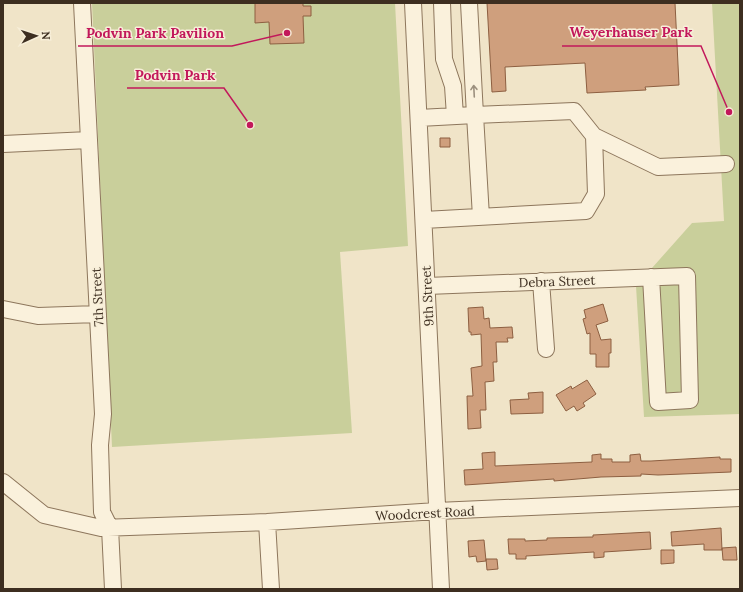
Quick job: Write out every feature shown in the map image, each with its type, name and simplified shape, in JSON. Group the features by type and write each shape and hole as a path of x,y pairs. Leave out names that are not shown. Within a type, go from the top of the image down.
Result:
{"street":[{"name":"7th Street","path":"82,3 103,414 100,445 102,512 110,528 113,589"},
{"name":"9th Street","path":"413,3 441,589"},
{"path":"442,3 444,60 453,86 455,116"},
{"path":"469,3 481,217"},
{"path":"419,118 574,111 594,136 658,167 726,164"},
{"path":"424,220 586,211 596,194 594,136"},
{"path":"3,144 89,140"},
{"name":"Debra Street","path":"427,286 541,281 651,277 687,276 690,400 658,402 651,277"},
{"path":"541,281 546,349"},
{"path":"3,309 38,316 98,314"},
{"name":"Woodcrest Road","path":"3,482 44,515 76,524 102,528 267,522 437,511 740,498"},
{"path":"267,522 271,589"}],"green space":[{"path":"92,3 395,3 408,246 340,252 352,433 112,447"},
{"path":"712,3 740,3 740,414 644,417 636,286 692,223 724,221"}],"building":[{"path":"255,3 303,3 303,6 311,6 311,16 303,16 304,43 270,44 269,22 255,23"},
{"path":"487,3 675,3 679,85 645,87 646,90 587,93 585,63 505,67 506,91 492,92"},
{"path":"440,138 450,138 450,147 440,147"},
{"path":"603,304 608,321 596,325 601,340 611,339 611,353 609,353 609,367 596,367 596,354 590,354 590,333 587,334 583,319 586,318 584,310"},
{"path":"483,307 484,319 489,318 490,328 512,327 513,338 507,338 508,342 496,342 497,362 493,362 494,381 485,382 486,410 480,410 481,428 468,429 467,396 473,396 471,368 482,366 481,334 471,335 471,332 469,332 468,308"},
{"path":"587,380 596,394 583,403 585,406 577,411 574,406 566,411 556,395 571,386 572,389"},
{"path":"543,392 543,413 511,414 510,400 529,399 528,393"},
{"path":"495,452 495,466 592,462 592,455 601,454 601,459 612,459 612,462 630,462 630,455 640,454 641,461 720,457 720,459 731,459 731,472 658,475 641,474 641,476 601,477 554,481 554,479 465,485 464,470 483,469 482,453"},
{"path":"721,528 722,550 704,550 704,544 672,546 671,532"},
{"path":"650,532 651,549 604,552 604,557 594,558 594,552 526,556 526,559 516,559 516,554 509,554 508,539 525,539 525,541 547,540 547,538 593,537 593,535"},
{"path":"484,540 486,561 477,562 476,556 469,557 468,541"},
{"path":"736,547 737,560 723,560 722,548"},
{"path":"661,550 674,550 674,563 661,564"},
{"path":"486,559 497,559 498,569 487,570"}],"place":[{"name":"Podvin Park Pavilion","path":"287,33"},
{"name":"Weyerhauser Park","path":"729,112"},
{"name":"Podvin Park","path":"250,125"}]}
